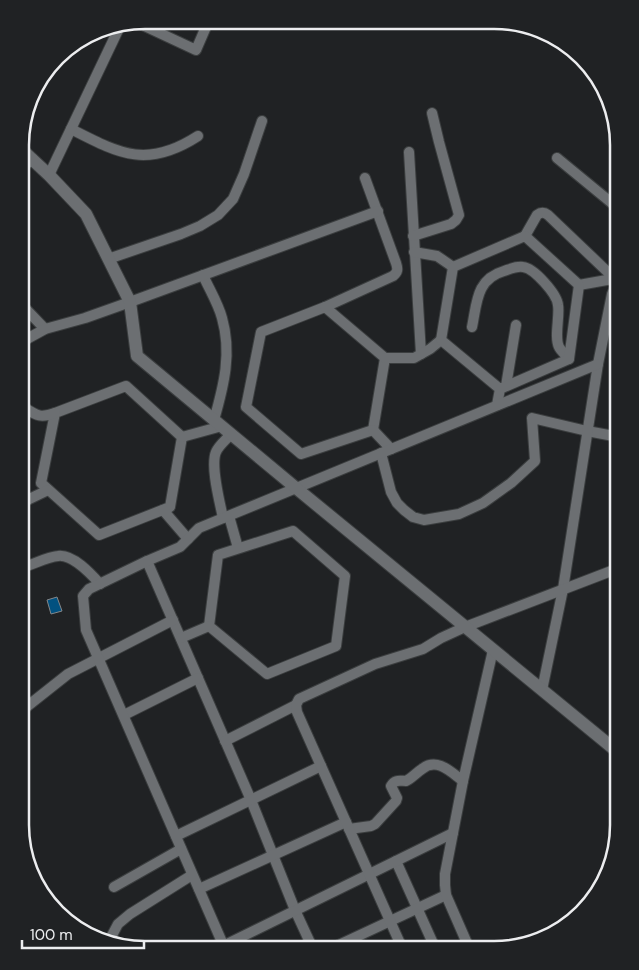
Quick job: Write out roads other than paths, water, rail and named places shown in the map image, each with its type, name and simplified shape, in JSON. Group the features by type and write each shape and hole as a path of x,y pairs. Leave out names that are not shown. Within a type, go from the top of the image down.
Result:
{"street":[{"path":"151,29 196,50 205,29"},
{"path":"49,175 116,33"},
{"path":"414,236 451,224 459,215 432,113"},
{"path":"108,259 188,231 218,215 233,199 244,174 262,121"},
{"path":"71,129 106,147 123,153 141,156 162,153 184,145 198,136"},
{"path":"409,152 422,354"},
{"path":"29,156 86,214 130,302 137,356 610,747"},
{"path":"558,158 610,202"},
{"path":"29,162 33,159"},
{"path":"365,178 398,270 396,274 325,307 261,332 246,407 302,454 373,430"},
{"path":"29,338 45,329 85,318 378,211"},
{"path":"453,268 525,236 537,215 540,212 544,212 610,272"},
{"path":"525,236 579,285"},
{"path":"414,252 437,256 453,268"},
{"path":"472,327 479,293 485,281 497,273 516,267 524,267 533,271 544,282 558,303 557,341 559,347 569,359"},
{"path":"325,307 385,358 414,358 441,340 453,268"},
{"path":"203,275 221,315 227,338 222,427 214,460 215,474 226,517 238,548"},
{"path":"579,285 610,280"},
{"path":"569,359 579,285"},
{"path":"542,690 564,589 587,431 610,304"},
{"path":"29,312 45,329"},
{"path":"496,405 503,388 516,325"},
{"path":"441,340 503,388"},
{"path":"373,430 385,358"},
{"path":"503,388 569,359"},
{"path":"221,941 86,630 83,596 89,589 180,547 199,528 598,364"},
{"path":"29,410 35,415 44,417 126,386 182,437"},
{"path":"55,413 41,483 99,535 170,507 182,437"},
{"path":"381,453 391,492 397,504 413,517 424,520 459,514 483,503 511,483 535,462 532,418 610,435"},
{"path":"182,437 222,427"},
{"path":"373,430 391,449"},
{"path":"29,499 48,490"},
{"path":"162,510 188,539"},
{"path":"293,531 345,576 336,646 268,674 209,626 218,555 293,531"},
{"path":"29,565 57,556 66,556 89,572 100,584"},
{"path":"147,561 251,800 309,941"},
{"path":"399,941 297,712 296,705 299,699 375,664 423,650 441,638 465,627 610,571"},
{"path":"29,705 68,674 173,620"},
{"path":"181,638 209,626"},
{"path":"466,941 446,895 445,874 492,650"},
{"path":"124,716 198,678"},
{"path":"225,741 296,705"},
{"path":"199,889 273,856 348,826 371,826 375,824 396,801 397,798 392,786 393,784 398,781 406,781 428,765 438,764 445,767 463,781"},
{"path":"176,836 322,766"},
{"path":"236,941 453,833"},
{"path":"114,888 181,849"},
{"path":"396,861 432,941"},
{"path":"112,936 118,924 130,914 192,875"},
{"path":"347,941 446,895"}]}
